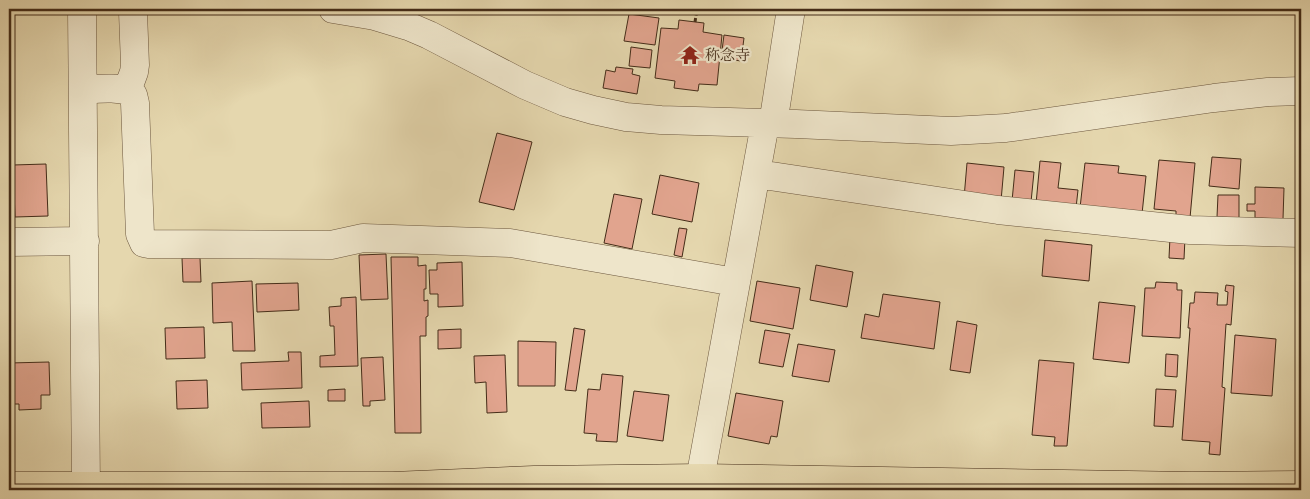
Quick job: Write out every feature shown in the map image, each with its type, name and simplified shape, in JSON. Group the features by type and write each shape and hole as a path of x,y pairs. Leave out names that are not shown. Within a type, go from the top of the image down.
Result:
{"main road":[{"path":"9,486 86,488 393,486 534,480 699,484 1192,488 1297,487"}],"street":[{"path":"82,9 86,488"},
{"path":"333,9 375,16 408,26 429,35 482,64 565,102 626,117 951,131 1006,128 1214,98 1268,92 1301,92"},
{"path":"699,484 735,282 769,124 791,9"},
{"path":"127,91 136,65 133,12"},
{"path":"83,90 118,89 127,91 134,96 140,234 144,243 331,245 363,238 510,243 735,282"},
{"path":"757,174 998,210 1190,230 1301,233"},
{"path":"9,242 85,242"}],"path":[{"path":"694,22 696,9"}],"building":[{"path":"629,14 659,18 655,45 624,41"},
{"path":"679,20 704,23 703,32 722,35 717,85 699,84 698,91 674,88 675,81 655,78 661,28 678,29"},
{"path":"724,35 744,38 741,61 721,58"},
{"path":"631,47 652,50 650,68 629,66"},
{"path":"616,67 633,69 632,74 640,76 637,94 603,88 606,70 615,72"},
{"path":"497,133 532,142 514,210 479,202"},
{"path":"1212,157 1241,159 1239,189 1209,186"},
{"path":"1159,160 1195,163 1190,218 1176,217 1176,211 1154,209"},
{"path":"1040,161 1061,163 1058,188 1078,190 1076,208 1036,204"},
{"path":"967,163 1004,167 1001,201 964,198"},
{"path":"1085,163 1119,166 1118,173 1146,176 1142,214 1080,208"},
{"path":"46,164 48,216 15,217 13,165"},
{"path":"1015,170 1034,172 1031,202 1012,201"},
{"path":"660,175 699,183 692,222 652,214"},
{"path":"1255,187 1284,188 1283,219 1255,218 1255,211 1247,211 1247,204 1255,204"},
{"path":"614,194 642,199 632,249 604,243"},
{"path":"1218,195 1239,195 1239,218 1217,217"},
{"path":"679,228 687,229 682,257 674,255"},
{"path":"1170,237 1185,238 1184,259 1169,258"},
{"path":"1045,240 1092,245 1089,281 1042,276"},
{"path":"386,254 388,299 361,300 359,255"},
{"path":"391,257 418,257 418,266 426,265 424,301 428,300 428,316 426,317 426,336 420,336 421,433 395,433"},
{"path":"182,258 200,258 201,282 183,282"},
{"path":"462,262 463,306 438,307 438,294 430,294 429,270 437,270 437,263"},
{"path":"816,265 853,272 847,307 810,300"},
{"path":"252,281 255,351 233,351 232,322 213,323 212,283"},
{"path":"757,281 800,288 793,329 750,321"},
{"path":"1156,282 1177,283 1177,290 1182,290 1180,338 1142,336 1145,288 1155,288"},
{"path":"298,283 299,310 257,312 256,284"},
{"path":"1226,285 1234,286 1231,325 1226,324 1222,387 1225,388 1220,455 1209,454 1210,442 1182,440 1190,303 1194,303 1195,292 1218,293 1217,305 1227,305 1228,292 1225,291"},
{"path":"883,294 940,302 934,349 861,338 865,314 879,317"},
{"path":"356,297 358,366 320,367 320,356 335,355 334,326 330,326 329,307 341,306 341,298"},
{"path":"1099,302 1135,306 1129,363 1093,359"},
{"path":"957,321 977,325 970,373 950,370"},
{"path":"204,327 205,358 166,359 165,328"},
{"path":"574,328 585,330 576,391 565,390"},
{"path":"461,329 461,348 438,349 438,330"},
{"path":"765,330 790,334 783,367 759,363"},
{"path":"1235,335 1276,339 1272,396 1231,393"},
{"path":"518,341 556,342 555,386 518,386"},
{"path":"798,344 835,350 829,382 792,376"},
{"path":"288,352 301,352 302,388 242,390 241,363 289,361"},
{"path":"1166,354 1178,355 1177,377 1165,376"},
{"path":"505,355 507,412 487,413 486,382 475,383 474,356"},
{"path":"383,357 385,400 370,401 370,406 363,406 361,358"},
{"path":"1039,360 1074,363 1067,446 1054,446 1055,437 1032,435"},
{"path":"49,362 50,395 41,395 41,409 19,410 19,404 9,404 9,363"},
{"path":"602,374 623,376 617,442 596,441 597,434 584,433 588,389 600,390"},
{"path":"207,380 208,408 177,409 176,381"},
{"path":"345,389 345,401 328,401 328,390"},
{"path":"1156,389 1176,390 1173,427 1154,426"},
{"path":"634,391 669,395 663,441 627,436"},
{"path":"736,393 783,401 777,437 771,436 769,444 728,436"},
{"path":"309,401 310,427 262,428 261,403"}],"place":[{"name":"称念寺","path":"690,55"}]}
